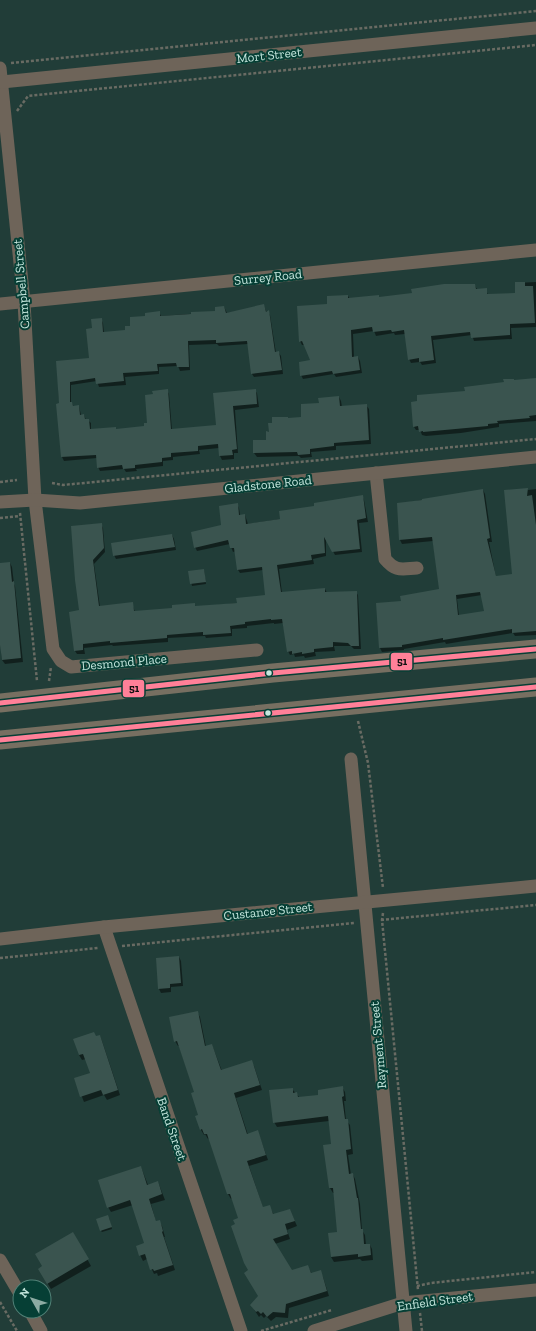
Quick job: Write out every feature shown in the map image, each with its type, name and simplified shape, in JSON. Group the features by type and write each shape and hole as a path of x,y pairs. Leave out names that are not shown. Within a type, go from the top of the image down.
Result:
{"highway":[{"path":"0,702 273,673 536,649"},
{"path":"0,740 536,687"}],"street":[{"name":"Mort Street","path":"2,82 536,28"},
{"name":"Campbell Street","path":"5,65 2,82 24,302 35,500"},
{"name":"Surrey Road","path":"0,304 536,250"},
{"name":"Gladstone Road","path":"0,502 35,500 80,503 536,457"},
{"path":"376,473 385,559 399,570 416,568"},
{"name":"Desmond Place","path":"35,500 53,649 61,661 71,667 256,650"},
{"name":"Rayment Street","path":"351,760 406,1331"},
{"name":"Custance Street","path":"0,939 104,927 536,886"},
{"name":"Band Street","path":"104,927 241,1331"},
{"path":"0,1260 12,1280"},
{"name":"Enfield Street","path":"314,1331 403,1303 536,1290"},
{"path":"34,1319 41,1331"}],"path":[{"path":"5,65 536,10"},
{"path":"15,113 28,96 536,46"},
{"path":"52,483 63,485 536,439"},
{"path":"0,482 17,480"},
{"path":"19,501 37,681"},
{"path":"0,518 20,516"},
{"path":"358,721 368,763 384,900 382,920 422,1331"},
{"path":"0,958 536,905"},
{"path":"0,1302 17,1331"}],"building":[{"path":"515,282 525,282 525,286 533,286 535,323 510,324 510,335 471,338 470,332 431,336 434,360 419,362 419,358 408,360 404,330 392,332 391,330 373,332 372,327 351,330 352,357 358,356 360,370 333,374 332,371 300,376 299,362 310,360 302,341 299,342 297,306 327,304 327,296 348,295 348,298 379,295 379,297 412,293 411,289 444,284 475,284 476,289 487,288 487,294 515,293"},
{"path":"264,304 266,312 269,310 275,352 279,351 282,370 251,374 247,341 216,343 216,340 188,341 189,367 177,367 176,363 157,364 158,371 123,373 124,381 96,384 95,378 70,382 70,402 72,402 73,406 79,405 80,415 84,414 85,419 89,419 90,429 116,427 116,429 144,426 144,423 147,423 145,395 153,394 152,391 168,389 171,429 216,425 213,393 256,389 257,404 233,406 237,449 232,450 233,455 219,456 218,444 198,446 198,451 171,453 171,457 162,458 162,462 135,465 135,468 123,469 122,465 97,468 96,455 61,457 56,404 59,403 56,361 89,358 86,329 92,328 91,319 102,318 103,332 125,330 125,326 130,326 130,317 145,316 145,313 160,311 160,316 191,314 191,312 215,311 215,307 224,306 226,313"},
{"path":"536,378 536,415 529,416 530,418 497,421 498,423 488,424 488,426 423,432 419,432 418,426 413,427 411,402 417,401 417,395 465,391 464,387 504,382 503,379 514,380"},
{"path":"339,396 340,406 367,404 369,440 334,443 334,446 310,449 310,454 298,455 297,452 253,453 253,440 266,440 266,431 269,432 268,423 272,423 272,417 301,417 301,404 319,403 318,398"},
{"path":"528,488 527,496 532,495 536,525 536,631 512,633 512,629 443,640 443,638 402,645 402,647 379,648 376,603 401,601 400,596 439,589 432,537 399,540 397,503 483,489 490,538 487,539 496,576 512,574 504,490","holes":["480,592 484,611 458,615 456,595"]},
{"path":"363,495 366,518 357,520 360,549 332,552 324,537 325,553 311,555 312,560 277,565 281,592 325,588 325,592 357,591 359,646 351,646 348,643 333,642 333,647 314,649 314,652 292,654 292,651 287,652 282,619 271,619 245,622 245,624 230,626 231,633 203,635 203,632 167,635 167,638 83,644 83,650 74,651 69,612 79,610 71,526 102,523 104,548 93,560 99,606 133,602 134,611 172,608 172,605 195,603 195,606 237,603 236,598 265,595 262,567 237,570 234,548 230,548 228,540 194,548 191,532 221,525 219,506 238,503 239,515 245,514 246,524 280,519 279,511 314,506 314,503"},
{"path":"172,534 175,547 113,556 111,543"},
{"path":"10,562 12,582 14,581 21,658 2,660 0,645 0,563"},
{"path":"204,569 206,582 190,584 188,571"},
{"path":"179,956 181,983 170,984 170,988 158,989 156,958"},
{"path":"198,1011 205,1046 212,1044 221,1070 252,1060 260,1085 234,1093 247,1134 258,1130 266,1155 247,1161 263,1207 270,1205 273,1214 290,1209 295,1221 285,1224 288,1234 273,1239 292,1270 308,1265 311,1273 321,1270 327,1291 286,1304 285,1313 273,1312 267,1317 263,1312 261,1314 258,1311 256,1312 250,1305 258,1296 244,1273 248,1270 244,1263 231,1226 235,1224 233,1220 238,1218 230,1194 227,1194 207,1134 204,1134 202,1129 200,1130 195,1116 198,1115 191,1093 194,1092 177,1041 174,1042 169,1017"},
{"path":"94,1032 96,1036 100,1035 118,1090 103,1095 101,1090 80,1097 74,1078 90,1073 83,1054 79,1055 73,1039"},
{"path":"343,1086 344,1096 342,1097 345,1119 348,1119 351,1149 346,1150 349,1174 353,1173 358,1198 361,1229 363,1229 364,1244 370,1244 371,1255 358,1257 358,1254 331,1257 328,1233 337,1232 333,1188 329,1188 323,1145 331,1144 328,1116 273,1123 269,1090 293,1088 293,1093 297,1092 298,1097 318,1095 318,1090"},
{"path":"141,1166 147,1185 158,1181 162,1194 149,1199 156,1221 160,1220 162,1232 173,1265 154,1271 153,1269 150,1270 145,1254 139,1256 136,1246 144,1243 130,1200 107,1208 98,1180"},
{"path":"108,1215 112,1227 100,1231 96,1219"},
{"path":"73,1232 89,1259 52,1281 52,1279 44,1279 38,1269 42,1266 35,1254"}],"transit line":[{"name":"51","path":"0,703 273,673 536,649"},
{"name":"51","path":"0,740 536,687"}]}
